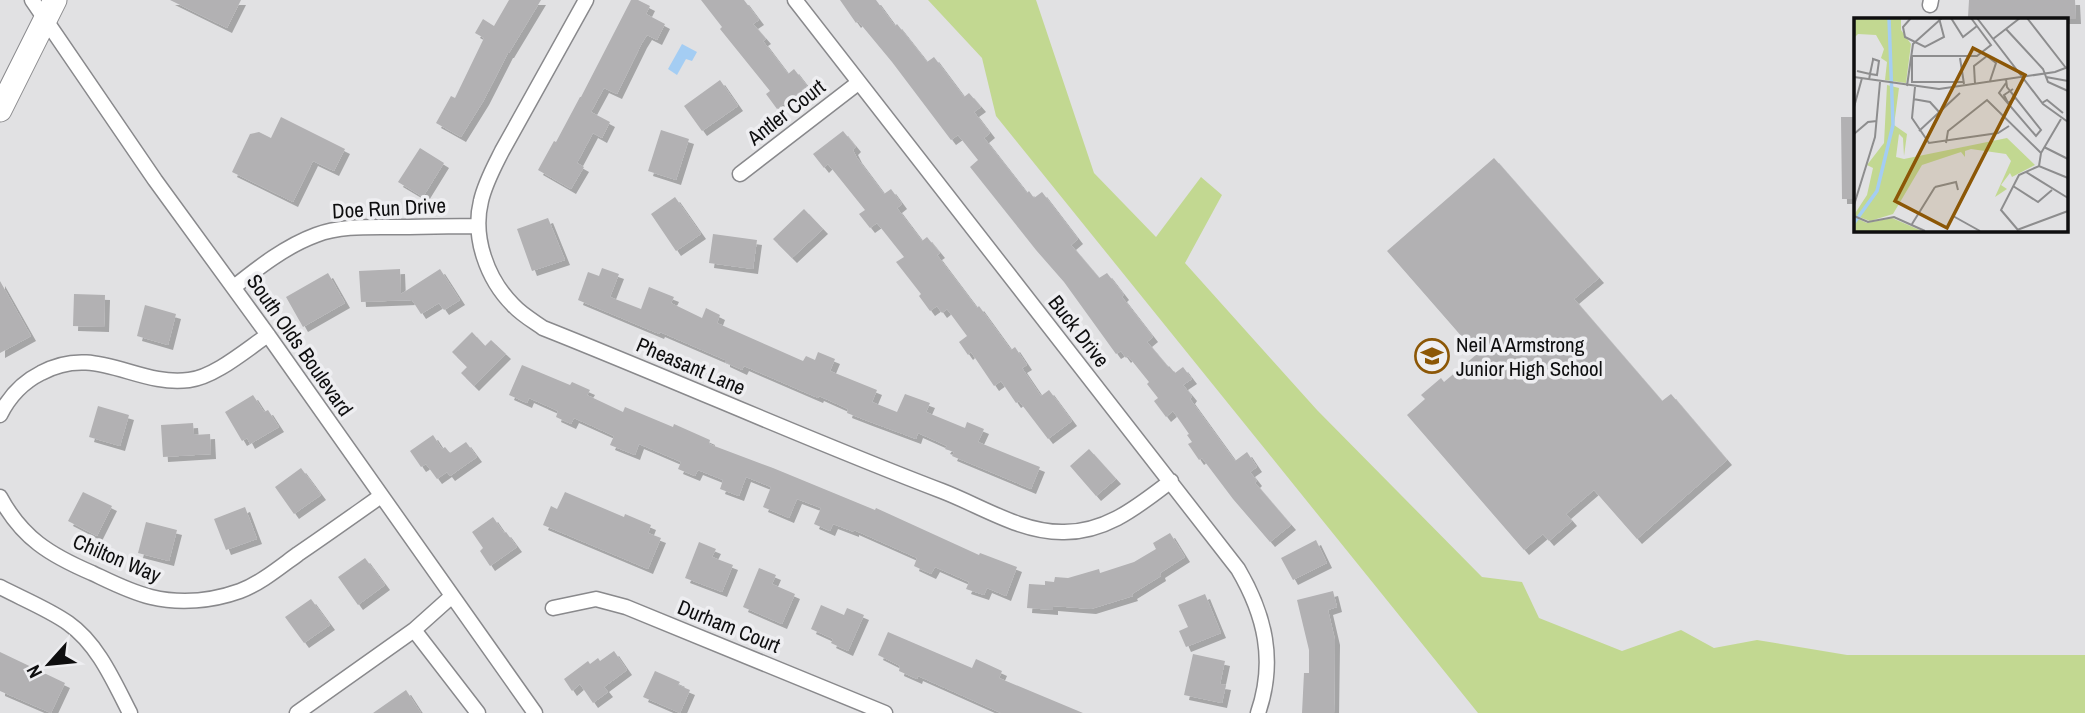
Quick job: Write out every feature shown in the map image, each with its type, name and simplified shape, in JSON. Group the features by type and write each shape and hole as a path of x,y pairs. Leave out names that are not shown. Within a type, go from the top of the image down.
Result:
{"main road":[{"path":"0,110 50,9"}],"street":[{"name":"South Olds Boulevard","path":"32,0 50,9 155,180 234,287 535,713"},
{"name":"Pheasant Lane","path":"586,0 489,175 481,199 478,226 481,247 492,277 513,306 543,328 1038,529 1063,532 1088,530 1112,522 1171,481"},
{"name":"Buck Drive","path":"794,0 1238,569 1256,600 1264,632 1266,685 1258,713"},
{"name":"Antler Court","path":"740,174 858,83"},
{"name":"Doe Run Drive","path":"234,287 272,259 318,234 370,227 478,226"},
{"path":"0,415 14,393 33,377 66,363 97,362 168,380 190,380 202,376 268,335"},
{"name":"Chilton Way","path":"0,497 9,514 27,536 44,549 135,593 190,601 209,599 251,586 381,496"},
{"path":"0,587 68,623 87,641 103,662 130,713"},
{"path":"297,713 414,630 452,596"},
{"name":"Durham Court","path":"553,608 596,599 626,607 880,712"},
{"path":"414,630 478,713"}],"green space":[{"path":"928,0 1036,0 1094,173 1156,237 1201,177 1222,195 1185,263 1317,410 1482,577 1522,582 1539,618 1622,651 1681,630 1714,648 1757,640 1847,655 2085,655 2085,713 1478,713 996,116 982,58"}],"water":[{"path":"682,44 697,52 692,61 686,59 677,75 668,69"}],"building":[{"path":"170,0 241,0 227,28"},
{"path":"509,0 541,0 461,137 436,123 451,96 455,98 484,38 475,33 483,19 494,26"},
{"path":"631,0 638,0 650,6 646,14 665,24 657,40 647,35 617,94 604,88 591,112 610,122 602,138 593,133 577,163 584,167 571,189 538,170 581,97"},
{"path":"701,0 744,0 759,20 753,24 766,39 763,41 788,74 794,69 807,86 777,109 766,94 770,91 720,29 722,27"},
{"path":"840,0 876,0 927,62 934,57 964,97 969,93 981,107 974,112 990,133 984,138 1027,193 1029,191 1034,198 1042,192 1078,239 1071,245 1099,278 1107,273 1153,337 1147,342 1168,367 1175,373 1183,367 1192,379 1183,385 1192,396 1190,399 1235,461 1247,452 1257,467 1250,472 1257,481 1255,483 1291,525 1270,542 1202,458 1199,460 1188,444 1192,442 1187,435 1189,434 1173,411 1166,417 1154,401 1158,398 1147,384 1149,382 1128,356 1126,358 1121,351 1116,354 1064,282 970,167 978,160 958,135 951,140 892,62 858,21 856,23"},
{"path":"1969,0 2075,0 2076,19 1968,17"},
{"path":"720,80 738,106 702,131 684,106"},
{"path":"281,117 345,149 334,171 313,161 293,202 232,172 250,134 259,132 271,138"},
{"path":"1841,117 1854,117 1854,199 1842,199"},
{"path":"661,130 689,139 676,180 648,171"},
{"path":"843,131 856,147 853,150 857,158 884,194 891,189 902,204 897,208 922,241 927,237 940,253 937,255 977,308 979,306 1011,350 1015,347 1027,365 1022,368 1041,396 1049,390 1072,421 1048,439 1019,401 1016,403 1001,381 994,386 971,352 968,355 959,342 967,336 947,309 942,313 937,306 930,311 919,296 921,294 896,262 904,257 877,223 870,228 859,214 865,210 828,164 824,168 813,154"},
{"path":"420,148 444,163 423,197 398,182"},
{"path":"1494,158 1599,278 1574,299 1662,401 1671,394 1727,460 1637,539 1594,490 1566,514 1572,521 1549,541 1543,534 1524,550 1407,415 1425,399 1421,395 1441,378 1444,382 1477,354 1387,251"},
{"path":"675,197 701,234 676,251 651,214"},
{"path":"804,209 823,229 792,258 773,239"},
{"path":"548,218 565,260 532,271 517,229"},
{"path":"713,234 757,240 753,269 709,263"},
{"path":"602,268 619,274 610,297 641,309 649,287 674,297 671,303 702,318 706,308 720,315 717,323 803,361 806,356 815,360 818,352 835,359 830,371 877,390 872,402 897,412 905,394 930,403 926,412 965,428 967,422 984,429 978,442 1040,467 1031,489 952,456 954,452 945,449 947,446 918,433 916,439 847,413 848,409 819,396 818,398 744,366 742,370 660,332 659,334 578,300 588,272 599,276"},
{"path":"400,269 401,294 440,269 460,300 444,310 439,303 421,314 412,300 361,302 359,271"},
{"path":"328,273 345,303 303,327 286,297"},
{"path":"0,281 31,336 0,353"},
{"path":"74,294 105,295 104,327 73,326"},
{"path":"145,305 176,314 168,345 137,336"},
{"path":"472,332 485,346 491,340 506,354 474,386 461,373 467,367 452,352"},
{"path":"522,365 570,385 572,382 590,390 587,395 623,412 625,407 673,427 674,424 710,440 709,444 875,510 876,508 979,555 980,553 1017,567 1006,596 987,588 984,595 966,589 969,582 935,567 931,574 914,566 917,558 854,530 833,524 830,531 814,524 821,508 797,499 789,518 763,507 771,487 746,477 739,496 720,489 723,480 698,470 695,476 678,469 681,462 639,444 635,455 610,445 614,436 574,418 571,424 556,417 558,411 529,398 527,403 509,395"},
{"path":"253,395 264,412 268,410 279,427 250,444 247,438 242,441 225,412"},
{"path":"98,406 129,415 120,446 89,437"},
{"path":"193,423 194,435 210,434 211,454 163,457 161,425"},
{"path":"433,435 442,449 445,447 450,453 466,442 477,457 450,476 447,472 437,479 426,464 421,467 410,451"},
{"path":"1089,449 1116,479 1096,496 1070,466"},
{"path":"301,468 321,495 294,514 275,487"},
{"path":"83,492 112,506 97,536 68,521"},
{"path":"565,492 624,517 625,514 651,525 648,533 661,538 648,569 543,525 551,506 557,509"},
{"path":"245,507 257,539 226,550 214,519"},
{"path":"493,517 517,547 490,566 480,551 483,548 472,532"},
{"path":"146,522 177,530 169,561 138,553"},
{"path":"1170,533 1185,557 1132,594 1133,596 1091,609 1053,606 1053,610 1027,608 1029,584 1045,585 1045,581 1054,582 1055,577 1068,578 1099,569 1100,573 1134,562 1156,549 1153,543"},
{"path":"1316,540 1327,563 1293,580 1281,558"},
{"path":"699,542 716,549 712,557 733,565 722,592 685,578"},
{"path":"365,558 385,585 358,605 338,577"},
{"path":"759,568 776,575 772,584 795,594 782,624 743,607"},
{"path":"1333,591 1337,607 1328,610 1335,640 1334,713 1302,713 1304,673 1309,673 1309,650 1297,600"},
{"path":"1205,594 1221,633 1186,647 1179,631 1188,627 1178,605"},
{"path":"311,599 330,625 304,643 285,617"},
{"path":"821,605 844,615 847,608 864,615 848,651 831,643 833,639 811,629"},
{"path":"888,632 972,668 976,659 1002,671 999,678 1083,713 1001,713 918,676 917,679 899,671 900,666 878,655"},
{"path":"614,651 627,670 604,687 608,692 593,703 580,684 572,691 564,679 588,661 590,664 598,658 600,661"},
{"path":"0,652 65,683 51,713 0,691"},
{"path":"1193,654 1225,661 1220,684 1226,685 1222,703 1184,695"},
{"path":"655,671 680,682 678,685 690,690 680,713 643,697"},
{"path":"406,690 421,713 373,713"}],"place":[{"name":"Neil A Armstrong Junior High School","path":"1432,356"}]}
